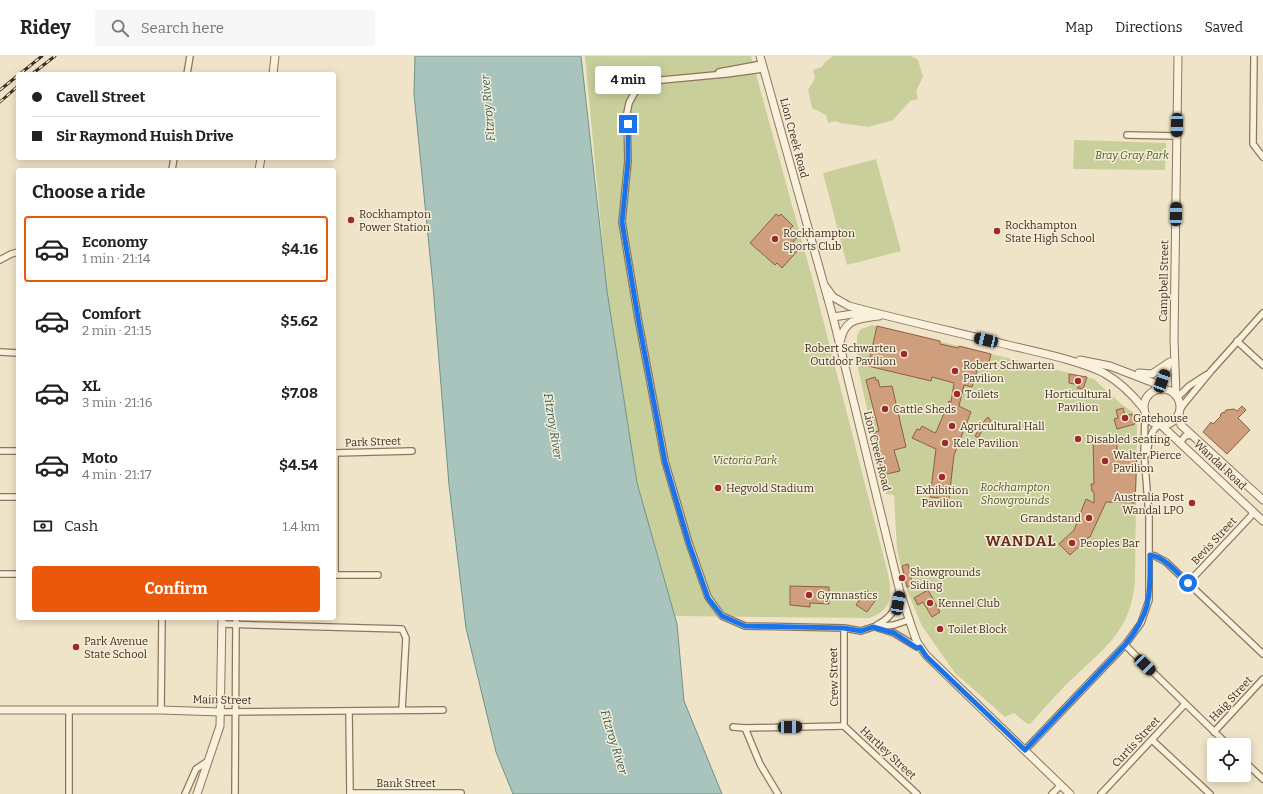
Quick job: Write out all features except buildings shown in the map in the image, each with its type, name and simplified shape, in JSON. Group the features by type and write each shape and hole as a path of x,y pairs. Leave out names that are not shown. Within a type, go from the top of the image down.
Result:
{"street":[{"path":"187,72 190,56"},
{"path":"273,72 275,56"},
{"name":"Lion Creek Road","path":"760,56 833,317 900,592 920,647 926,656 1070,794"},
{"name":"Campbell Street","path":"1177,396 1174,339 1178,56"},
{"path":"1254,56 1253,144 1263,156"},
{"path":"763,67 703,76 659,79 651,81 638,89 630,99 627,113 628,161 622,222 665,462 689,544 708,598 717,611 731,621 745,626 844,628 861,631 887,620 895,611 900,592"},
{"path":"1127,135 1177,136"},
{"path":"0,260 16,253"},
{"path":"823,284 833,296 845,304 1092,368 1099,371 1128,391 1145,411 1150,420 1160,425"},
{"path":"833,317 853,314 883,315"},
{"path":"1145,460 1149,438 1153,430 1160,425 1170,424 1180,412 1183,405 1211,371 1263,314"},
{"path":"840,347 842,332 851,322 858,319 883,315"},
{"name":"Campbell Street","path":"1158,389 1170,362 1174,339"},
{"path":"1237,341 1263,365"},
{"path":"1026,350 1110,366 1145,375 1152,374 1170,362"},
{"path":"0,352 16,353"},
{"path":"1110,366 1154,382 1158,389"},
{"path":"1177,396 1211,371"},
{"path":"1025,750 1136,632 1147,608 1149,591 1149,516 1146,489 1144,437 1146,399 1153,391 1165,389 1177,396 1180,401 1180,412"},
{"name":"Wandal Road","path":"1180,412 1181,425 1263,500"},
{"name":"Wandal Road","path":"1160,425 1263,521"},
{"path":"1180,443 1185,436 1192,435"},
{"name":"Park Street","path":"336,453 412,450"},
{"path":"0,451 16,451"},
{"path":"0,497 16,497"},
{"path":"1253,511 1263,500"},
{"name":"Bevis Street","path":"1188,583 1251,516 1253,511"},
{"path":"1150,555 1166,562 1263,654"},
{"path":"0,574 16,574"},
{"path":"336,575 378,575"},
{"path":"161,710 162,620"},
{"path":"235,794 236,620"},
{"path":"873,627 894,625 909,620"},
{"path":"197,794 219,730 221,712 222,621 236,624 402,629 406,638 402,710"},
{"path":"873,627 894,633 917,648 920,647"},
{"name":"Crew Street","path":"844,628 844,726"},
{"path":"1125,645 1220,738"},
{"name":"Haig Street","path":"1214,732 1263,679"},
{"name":"Curtis Street","path":"1101,794 1186,704"},
{"name":"Main Street","path":"0,710 350,712 443,710"},
{"path":"69,710 69,794"},
{"path":"350,712 350,793"},
{"path":"733,727 844,726"},
{"name":"Hartley Street","path":"844,726 917,794"},
{"path":"745,728 760,764 778,794"},
{"path":"1152,740 1210,794"},
{"path":"185,794 196,769 208,761"},
{"path":"1251,767 1263,779"},
{"path":"1052,794 1061,785"},
{"name":"Bank Street","path":"350,793 461,793"}],"green space":[{"name":"Victoria Park","path":"585,56 751,56 816,292 888,574 890,589 889,600 887,605 878,614 870,618 675,616 637,483 607,291"},
{"path":"833,56 911,56 918,60 923,77 916,91 918,99 910,101 893,120 869,127 840,123 836,121 828,123 826,115 812,108 808,90 815,78 813,70 822,67 825,62"},
{"name":"Bray Gray Park","path":"1074,140 1166,143 1165,170 1073,169"},
{"path":"876,159 901,251 847,265 823,173"},
{"name":"Rockhampton Showgrounds","path":"873,325 1094,379 1120,403 1133,412 1137,423 1135,581 1133,598 1122,625 1115,636 1096,657 1056,695 1030,724 1026,723 1014,713 1005,717 955,673 922,626 906,588 897,550 894,495 886,494 857,364 857,335 861,329"}],"water":[{"name":"Fitzroy River","path":"415,56 581,56 607,291 637,483 677,624 684,701 722,794 513,794 496,752 466,628 449,485 433,286 414,94"}],"railway":[{"path":"22,72 42,56"},
{"path":"35,72 55,56"},
{"path":"0,90 16,77"},
{"path":"0,102 16,88"}],"place":[{"name":"Rockhampton Power Station","path":"351,220"},
{"name":"Rockhampton State High School","path":"997,231"},
{"name":"Rockhampton Sports Club","path":"775,239"},
{"name":"Robert Schwarten Outdoor Pavilion","path":"904,354"},
{"name":"Robert Schwarten Pavilion","path":"955,371"},
{"name":"Horticultural Pavilion","path":"1078,381"},
{"name":"Toilets","path":"957,394"},
{"name":"Cattle Sheds","path":"885,409"},
{"name":"Gatehouse","path":"1125,418"},
{"name":"Agricultural Hall","path":"952,426"},
{"name":"Disabled seating","path":"1078,439"},
{"name":"Kele Pavilion","path":"945,443"},
{"name":"Walter Pierce Pavilion","path":"1105,461"},
{"name":"Exhibition Pavilion","path":"942,477"},
{"name":"Hegvold Stadium","path":"718,488"},
{"name":"Australia Post Wandal LPO","path":"1192,503"},
{"name":"Grandstand","path":"1089,518"},
{"name":"Peoples Bar","path":"1072,543"},
{"name":"Showgrounds Siding","path":"902,578"},
{"name":"Gymnastics","path":"809,595"},
{"name":"Kennel Club","path":"930,603"},
{"name":"Toilet Block","path":"940,629"},
{"name":"Park Avenue State School","path":"76,647"}],"district":[{"name":"WANDAL","path":"1021,541"}],"route":[{"path":"628,124 628,161 622,222 664,458 689,544 708,598 722,616 739,625 745,626 844,628 861,631 873,627 888,630 917,648 920,647 926,656 1025,750 1136,632 1144,616 1149,600 1150,555 1161,558 1188,583"}]}
